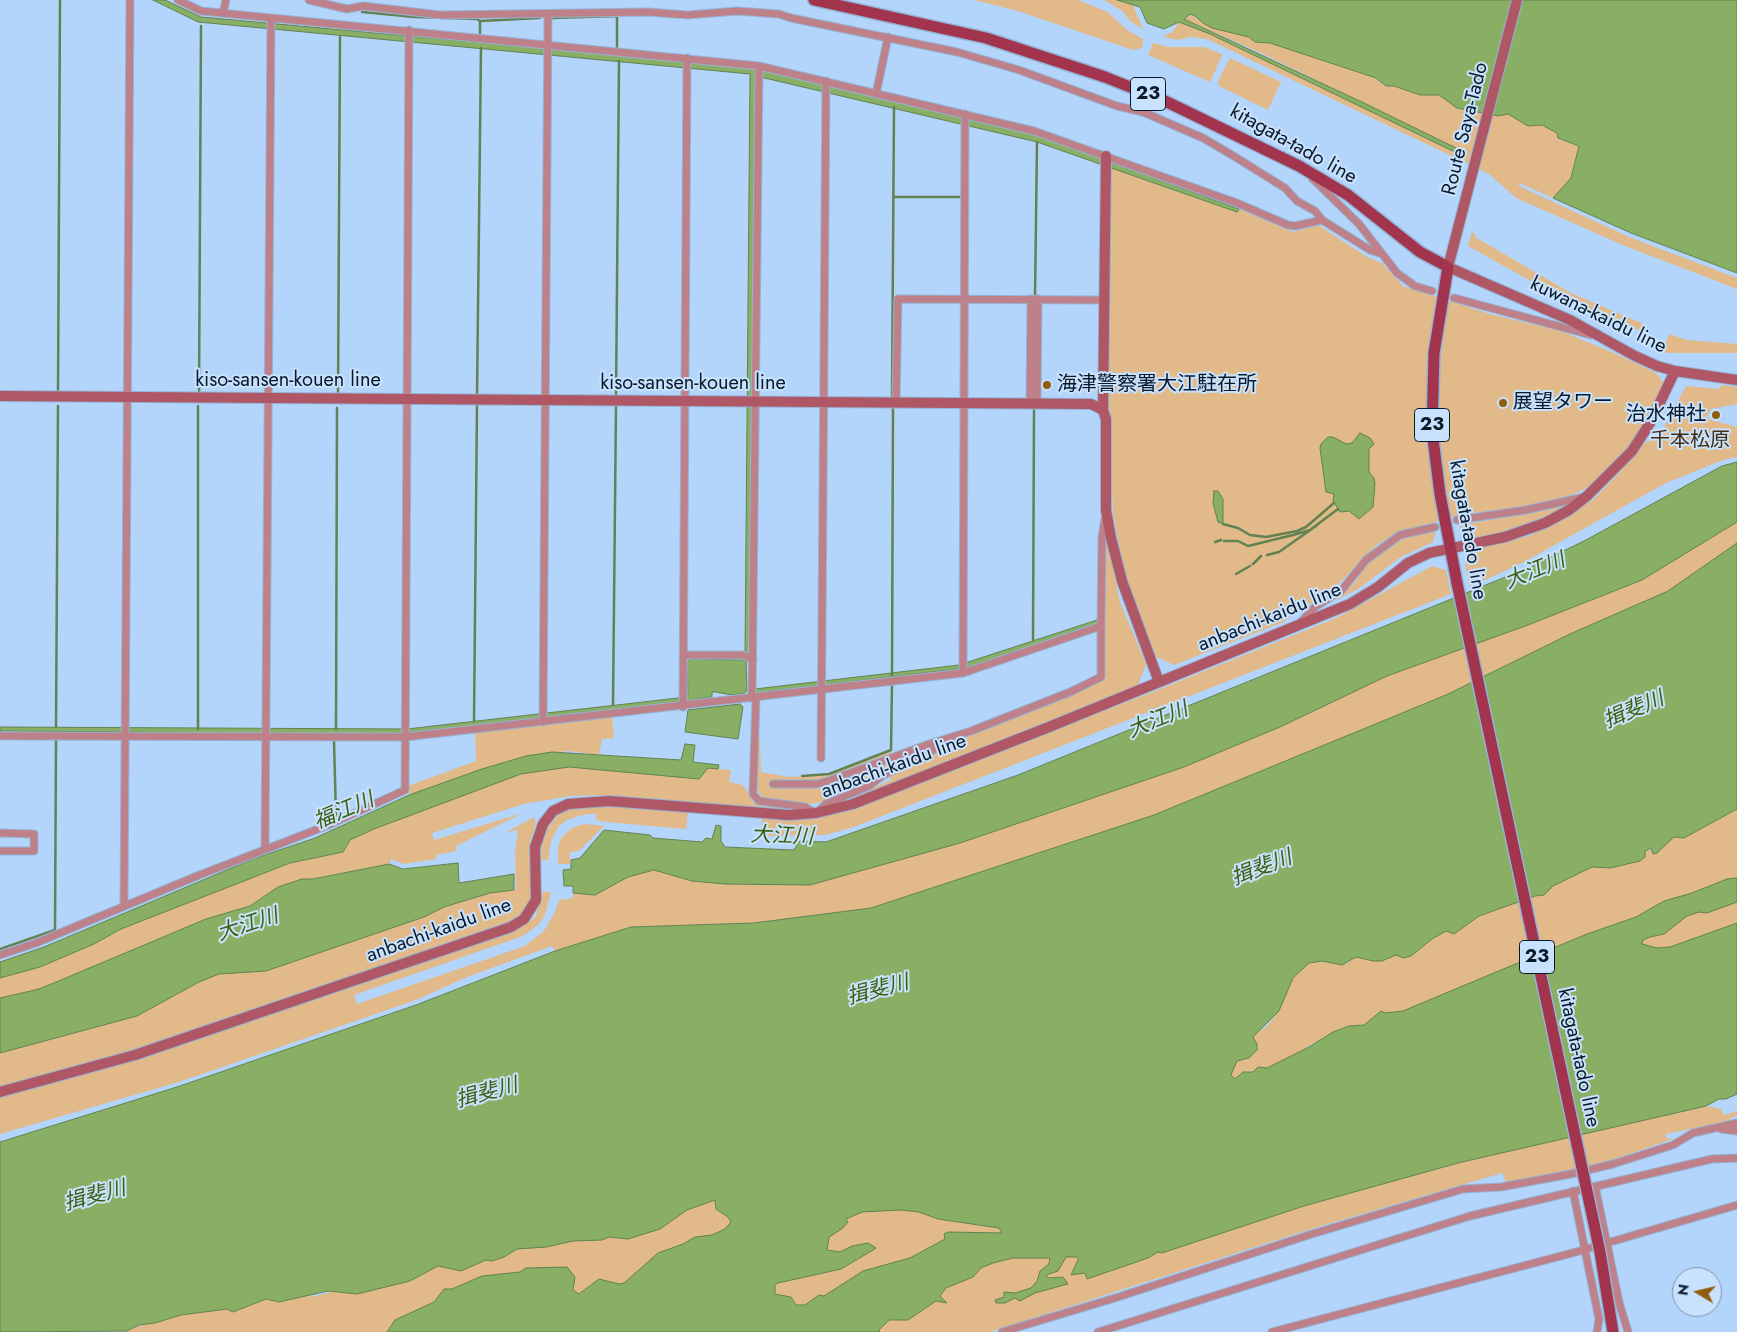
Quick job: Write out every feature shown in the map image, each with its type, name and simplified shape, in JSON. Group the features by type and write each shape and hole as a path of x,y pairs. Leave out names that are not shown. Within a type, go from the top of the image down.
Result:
{"main road":[{"name":"kitagata-tado line","path":"814,0 986,38 1106,77 1165,101 1299,166 1348,195 1420,252 1448,267 1434,353 1432,430 1449,548 1600,1252 1613,1332"},
{"name":"Route Saya-Tado","path":"1448,267 1516,0"},
{"path":"1107,161 1103,410 1106,419 1106,510 1122,581 1159,682"},
{"name":"kuwana-kaidu line","path":"1448,267 1570,320 1635,356 1675,371 1737,380"},
{"name":"anbachi-kaidu line","path":"0,1092 135,1055 511,927 524,919 536,900 536,847 542,824 553,812 568,804 609,800 759,814 816,813 853,804 1350,604 1378,587 1408,563 1429,553 1527,531 1569,510 1587,496 1632,451 1650,423 1675,371"},
{"name":"kiso-sansen-kouen line","path":"0,396 546,401 964,402 1091,404 1103,410"}],"street":[{"path":"124,906 130,0"},
{"path":"178,0 201,11 271,22 409,32 759,67 1034,131 1107,161 1237,203 1288,225 1295,226 1322,220"},
{"path":"222,13 226,0"},
{"path":"309,0 347,9 363,6 441,15 648,12 688,15 736,11 771,13 957,52 1019,70 1117,106 1143,112 1203,138 1285,188 1297,201 1315,211 1322,220 1370,250 1382,254"},
{"path":"543,718 548,14"},
{"path":"265,849 271,22"},
{"path":"0,955 36,943 265,849 331,824 405,790 409,32"},
{"path":"876,94 888,37"},
{"path":"683,701 687,59"},
{"path":"759,67 751,402 748,658 754,697 753,794 759,801 805,808 816,813 826,804 869,786 882,776 972,731 1070,692 1101,677 1102,537 1106,510"},
{"path":"821,758 826,83"},
{"path":"963,668 965,115"},
{"path":"1299,166 1359,224 1398,273 1415,286 1432,291"},
{"path":"1454,298 1596,336"},
{"path":"1033,403 1034,299"},
{"path":"896,403 898,300 1105,300"},
{"path":"1457,520 1526,510 1587,496"},
{"path":"1296,627 1315,608 1341,591 1366,560 1400,535 1435,526"},
{"path":"0,736 126,732 405,734 683,701 754,697 822,686 963,668 1101,626"},
{"path":"684,655 748,658"},
{"path":"773,784 817,784 929,744 972,731"},
{"path":"0,833 34,834 34,851 0,851"},
{"path":"1002,1332 1115,1298 1312,1234 1463,1189 1501,1187 1579,1172 1673,1144 1694,1133 1737,1123"},
{"path":"1719,1128 1737,1131"},
{"path":"1098,1332 1470,1216 1712,1159 1737,1158"},
{"path":"1595,1186 1618,1299 1628,1332"},
{"path":"1573,1191 1596,1304 1597,1332"},
{"path":"1272,1332 1584,1250 1737,1205"},
{"path":"1596,1304 1618,1299"}],"green space":[{"path":"974,0 1078,0 1108,12 1127,30 1143,39 1142,48 1133,50 1018,11"},
{"path":"1104,0 1117,0 1133,5 1143,29 1130,21 1122,11"},
{"path":"1190,14 1203,23 1249,37 1255,42 1270,43 1376,78 1383,85 1394,86 1420,95 1439,95 1457,108 1498,116 1508,114 1528,126 1542,125 1557,133 1558,139 1579,146 1571,178 1553,198 1519,183 1519,186 1629,237 1737,278 1737,289 1625,246 1516,198 1489,174 1207,39 1191,37 1178,40 1163,37 1172,32 1179,22 1210,34 1455,148 1261,53 1184,19"},
{"path":"1153,43 1168,47 1204,47 1222,54 1222,56 1210,82 1148,55"},
{"path":"1230,58 1281,82 1268,110 1219,86 1218,81"},
{"path":"1110,168 1236,212 1239,209 1293,232 1318,225 1367,257 1382,263 1403,286 1490,314 1561,331 1656,373 1663,382 1662,392 1628,451 1595,484 1574,494 1534,506 1464,514 1399,532 1378,544 1329,595 1297,610 1284,622 1174,665 1156,657 1134,603 1125,577 1113,513 1108,398"},
{"path":"1472,232 1475,234 1475,237 1571,293 1646,325 1643,332 1561,298 1468,246"},
{"path":"1669,334 1687,340 1737,344 1737,353 1667,353 1663,350"},
{"name":"千本松原","path":"1721,385 1737,387 1737,404 1711,409 1707,417 1711,420 1737,427 1737,457 1723,460 1666,483 1524,562 1470,587 1465,565 1476,548 1529,536 1573,513 1594,499 1644,443 1659,437 1686,386 1720,389"},
{"path":"1570,504 1527,526 1472,539 1459,528 1466,524 1549,510"},
{"path":"1737,522 1737,543 1668,591 1570,634 1446,695 1154,815 871,908 754,923 631,927 555,951 552,946 467,977 416,1000 179,1082 0,1134 0,1096 509,932 535,918 543,892 551,892 545,915 539,924 523,936 354,995 357,1004 525,946 544,931 555,912 559,900 573,898 573,893 595,895 628,877 654,870 692,881 725,884 810,885 960,843 1184,767 1280,727 1387,676 1528,625 1642,580"},
{"path":"1436,530 1433,542 1401,557 1358,589 1335,601 1356,581 1366,564 1392,544 1401,539"},
{"path":"1105,537 1107,537 1120,602 1146,664 1138,685 862,797 831,805 891,780 889,775 942,748 1104,679"},
{"path":"1432,566 1446,570 1451,594 854,827 825,835 761,836 762,819 823,816 854,808 1160,689 1336,618"},
{"path":"612,716 614,738 602,739 599,755 568,751 526,756 482,769 409,795 408,786 476,761 475,733"},
{"path":"757,739 760,739 761,772 789,777 829,775 888,751 895,755 820,780 803,781 816,786 940,744 870,779 869,783 823,802 807,804 764,799 761,797 756,785"},
{"path":"569,767 613,770 708,768 731,770 729,782 743,785 752,802 801,809 758,809 609,795 570,796 524,804 432,833 434,840 523,813 456,846 456,851 436,855 436,859 404,864 391,859 389,864 313,879 302,879 278,887 250,906 206,919 39,989 0,998 0,978 40,967 94,944 121,929 185,902 291,863 342,852 350,840 374,829 500,780 544,769"},
{"path":"608,804 688,813 686,829 606,822 596,820 596,814 586,814 567,820 559,826 551,841 548,860 541,860 542,839 558,815 574,807"},
{"path":"1737,809 1737,934 1364,1025 1349,1026 1333,1032 1280,1063 1253,1072 1247,1071 1235,1079 1231,1075 1237,1061 1245,1060 1257,1044 1253,1038 1254,1035 1267,1026 1279,1011 1293,978 1309,963 1322,961 1346,964 1356,957 1382,961 1396,955 1404,958 1411,956 1432,939 1446,931 1454,934 1478,916 1544,895 1553,886 1592,867 1610,868 1640,860 1645,857 1644,851 1663,847 1674,837 1684,838"},
{"path":"534,817 536,824 530,841 530,902 525,910 507,925 133,1051 0,1088 0,1053 137,1016 199,982 219,974 266,971 424,917 444,907 490,893 516,889 515,852 518,832 517,830 505,833"},
{"path":"584,824 604,826 579,851 570,852 570,864 558,864 558,847 561,838 572,828"},
{"path":"1737,1094 1706,1106 1721,1109 1724,1115 1737,1111 1737,1115 1725,1122 1666,1134 1666,1138 1673,1139 1612,1160 1564,1172 1506,1182 1502,1173 1311,1229 990,1332 869,1332 873,1325 1001,1255 1155,1251 1162,1253 1304,1206 1458,1163"},
{"path":"715,1200 716,1209 728,1217 733,1228 649,1281 393,1332 118,1332 181,1315 227,1309 233,1312 266,1299 279,1302 292,1297 315,1296 511,1247 675,1218 692,1207"},
{"path":"856,1203 1028,1225 812,1324 765,1287"}],"water":[{"path":"153,0 165,0 201,17 749,67 1039,136 1239,209 1237,212 1037,142 756,76 750,652 746,662 747,691 732,695 712,692 712,697 677,702 400,734 0,731 0,727 407,729 678,698 688,694 687,663 690,659 743,660 745,652 750,74 198,22"},
{"path":"1117,0 1737,0 1737,273 1631,233 1553,198 1571,178 1579,146 1558,138 1557,133 1542,125 1528,126 1508,114 1498,116 1457,108 1439,95 1420,95 1394,86 1386,86 1376,78 1270,43 1255,42 1249,37 1212,28 1190,14 1184,19 1456,148 1459,154 1210,34 1179,22 1164,29 1147,23 1140,7"},
{"path":"1360,433 1370,438 1374,444 1369,449 1369,472 1374,478 1375,484 1373,507 1359,519 1349,511 1340,512 1333,501 1334,494 1326,492 1320,448 1321,444 1328,437 1333,437 1346,444 1352,443"},
{"name":"大江川","path":"1737,462 1737,522 1642,580 1528,625 1387,676 1280,727 1184,767 960,843 810,885 725,884 692,881 654,870 628,877 595,895 573,893 573,886 564,886 563,870 571,869 571,860 580,858 604,830 650,835 653,838 702,842 706,838 712,839 716,825 721,826 721,841 725,847 793,850 796,848 796,841 826,842 1018,775 1530,567 1584,541 1722,466"},
{"path":"1214,491 1218,491 1223,499 1223,524 1218,522 1213,503"},
{"name":"揖斐川","path":"1737,543 1737,809 1684,838 1674,837 1657,853 1653,854 1651,848 1645,851 1645,857 1640,861 1610,868 1592,867 1553,886 1544,895 1535,896 1479,916 1454,934 1446,931 1432,939 1411,956 1404,958 1396,955 1382,961 1356,957 1342,965 1322,961 1309,963 1293,978 1279,1011 1253,1037 1257,1044 1257,1050 1249,1058 1237,1061 1231,1075 1235,1079 1243,1072 1253,1072 1258,1067 1267,1068 1309,1047 1333,1032 1349,1026 1364,1025 1381,1011 1385,1013 1403,1011 1587,934 1636,917 1664,901 1692,893 1727,879 1737,878 1737,902 1707,913 1699,912 1687,916 1664,934 1643,940 1642,944 1657,948 1670,947 1737,923 1737,1094 1726,1099 1719,1099 1706,1106 1458,1163 1304,1206 1162,1253 1158,1252 1148,1258 1087,1279 1085,1273 1071,1275 1078,1257 1066,1257 1058,1271 1046,1275 1049,1278 1063,1277 1068,1284 1035,1293 1020,1301 1015,1298 1005,1303 996,1303 995,1300 1004,1297 1004,1292 1015,1293 1031,1288 1037,1281 1040,1271 1049,1264 1050,1258 1013,1258 993,1263 981,1268 973,1277 946,1288 940,1296 947,1303 936,1301 908,1320 889,1320 879,1330 880,1332 387,1332 395,1320 434,1302 444,1289 452,1289 482,1276 520,1272 526,1268 567,1267 575,1277 573,1290 579,1294 599,1279 619,1284 624,1283 658,1253 683,1244 695,1237 712,1235 725,1229 731,1222 728,1217 716,1209 715,1200 687,1210 660,1229 628,1239 609,1237 602,1240 573,1241 546,1247 517,1249 504,1257 492,1261 486,1260 461,1271 438,1266 410,1281 357,1294 328,1291 279,1302 266,1299 233,1312 227,1309 181,1315 155,1323 139,1325 127,1331 0,1332 0,1142 177,1087 416,1005 555,951 631,927 754,923 871,908 1154,815 1446,695 1570,634 1668,591","holes":["901,1210 919,1212 938,1219 999,1228 1002,1233 948,1232 944,1234 945,1239 910,1258 863,1271 824,1296 819,1295 805,1305 796,1305 791,1297 775,1294 775,1285 778,1283 841,1269 876,1248 868,1243 852,1246 840,1252 827,1250 829,1237 843,1228 848,1222 846,1219 862,1212"]},
{"path":"1097,620 1097,624 966,668 756,693 755,689 959,665"},
{"path":"740,704 743,707 738,739 685,732 688,710"},
{"path":"685,744 695,745 693,762 719,765 718,769 708,768 699,779 569,767 521,774 374,829 350,840 343,852 290,863 121,929 94,944 40,967 0,978 0,962 44,947 253,859 315,838 409,795 482,769 526,756 552,752 681,760"},
{"name":"大江川","path":"458,863 459,883 514,874 514,890 490,893 444,907 424,917 266,971 219,974 199,982 137,1016 0,1053 0,998 39,989 206,919 250,906 278,887 302,879 313,879 389,864 403,869"}],"waterway":[{"path":"58,393 60,0"},
{"path":"362,12 415,17 477,19 480,21 480,33"},
{"path":"552,18 617,16 617,47"},
{"path":"480,21 540,18"},
{"path":"199,394 201,26"},
{"path":"338,396 340,37"},
{"path":"477,396 481,48"},
{"path":"616,397 619,61"},
{"path":"892,398 894,107"},
{"path":"1035,297 1037,142"},
{"path":"894,197 960,197"},
{"path":"474,721 477,404"},
{"path":"613,705 616,405"},
{"path":"56,727 58,406"},
{"path":"198,406 198,729"},
{"path":"336,729 337,408"},
{"path":"892,675 893,408"},
{"path":"1033,640 1034,409"},
{"path":"1223,524 1238,528 1250,535 1266,537 1297,531 1306,527 1334,503"},
{"path":"1224,541 1238,541 1248,546 1293,535 1310,530 1338,509"},
{"path":"1267,555 1279,552 1316,526"},
{"path":"1215,542 1221,540"},
{"path":"1253,564 1261,556"},
{"path":"1236,574 1250,566"},
{"path":"802,776 829,774 891,750 892,684"},
{"path":"0,949 55,930 56,741"},
{"name":"福江川","path":"334,741 336,817"}],"place":[{"name":"海津警察署大江駐在所","path":"1047,385"},
{"name":"展望タワー","path":"1503,403"},
{"name":"治水神社","path":"1716,415"}]}
